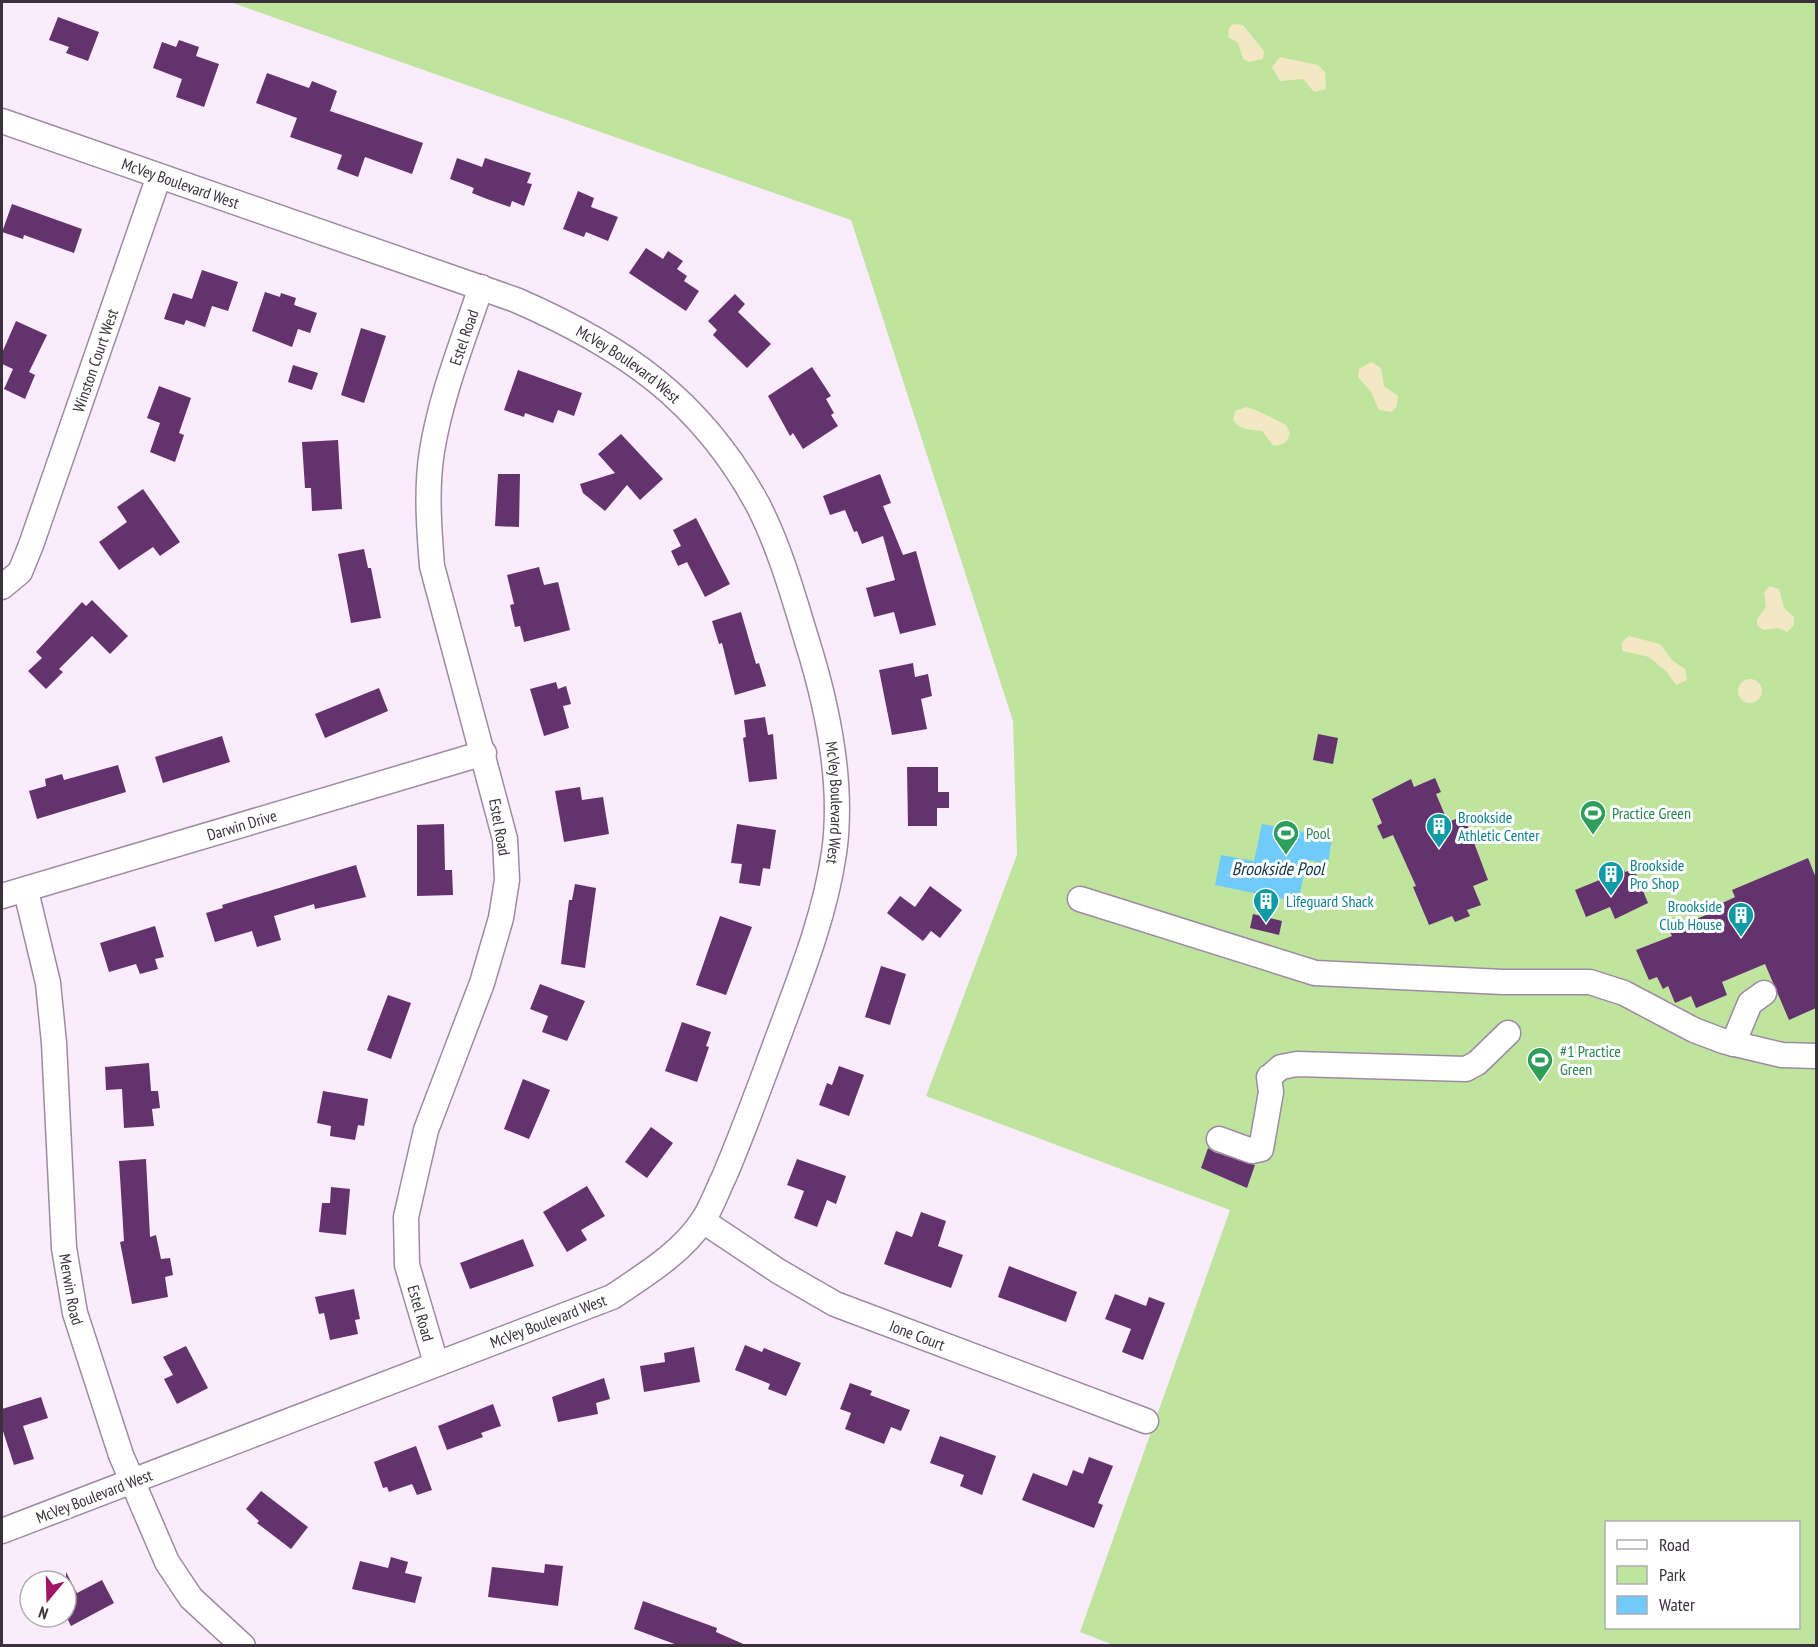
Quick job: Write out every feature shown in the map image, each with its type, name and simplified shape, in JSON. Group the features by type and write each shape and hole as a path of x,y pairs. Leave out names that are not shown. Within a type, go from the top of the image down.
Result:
{"street":[{"name":"McVey Boulevard West","path":"2,121 481,287 567,322 617,351 657,380 714,436 758,507 782,561 826,709 837,801 834,852 826,896 809,951 739,1142 703,1221 682,1245 612,1297 2,1531"},
{"name":"Winston Court West","path":"2,587 20,572 32,545 159,176"},
{"name":"Estel Road","path":"436,1363 408,1265 406,1217 426,1130 482,983 501,918 507,880 505,839 484,753 432,566 429,523 432,453 442,403 481,287"},
{"name":"Darwin Drive","path":"2,896 26,891 484,753"},
{"name":"Merwin Road","path":"26,891 48,983 54,1043 64,1248 75,1312 132,1481 167,1562 191,1598 243,1646"},
{"path":"1080,899 1306,971 1503,982 1586,981 1620,991 1694,1030 1733,1044 1782,1055 1816,1056"},
{"path":"1733,1044 1749,1006 1764,993"},
{"path":"1219,1139 1252,1151 1261,1149 1271,1092 1271,1075 1281,1067 1297,1064 1466,1069 1477,1063 1508,1033"},
{"name":"Ione Court","path":"703,1221 778,1271 835,1304 1146,1421"}],"green space":[{"path":"230,2 1816,2 1816,1645 1116,1646 1080,1632 1230,1210 926,1096 1017,855 1013,721 851,220"}],"sand":[{"path":"1233,24 1243,25 1264,51 1263,59 1249,62 1243,59 1238,43 1228,37 1229,28"},
{"path":"1280,57 1318,65 1325,72 1326,89 1314,92 1303,79 1280,81 1272,67"},
{"path":"1371,362 1381,368 1384,386 1398,396 1397,406 1392,412 1379,410 1371,392 1358,377 1359,369"},
{"path":"1247,407 1286,425 1290,433 1288,439 1282,444 1273,445 1262,431 1238,426 1233,419 1235,411"},
{"path":"1770,586 1779,589 1784,608 1794,617 1794,625 1787,632 1778,628 1763,630 1757,625 1757,619 1766,607 1764,592"},
{"path":"1629,636 1660,644 1673,661 1685,669 1687,680 1676,685 1666,671 1649,657 1622,651 1622,642"},
{"path":"1750,679 1755,680 1761,686 1761,696 1755,702 1750,703 1745,702 1739,696 1738,691 1739,686 1745,680"}],"water":[{"name":"Brookside Pool","path":"1262,824 1332,837 1328,864 1307,860 1298,902 1215,885 1221,855 1254,861"}],"building":[{"path":"58,17 99,32 88,61 66,53 69,47 49,40"},
{"path":"179,40 199,47 196,56 219,64 204,107 176,97 182,79 153,68 162,42 176,47"},
{"path":"267,73 309,88 312,81 337,91 330,111 423,143 412,174 365,157 358,177 337,169 342,155 290,137 297,118 256,103"},
{"path":"457,158 482,167 485,158 531,173 527,183 532,184 524,206 512,201 510,207 487,199 472,193 474,188 450,179"},
{"path":"578,191 594,198 591,207 618,217 608,241 586,232 584,237 563,229"},
{"path":"12,204 82,229 74,253 24,235 23,239 2,232"},
{"path":"646,248 663,259 668,251 683,261 677,269 687,276 684,281 699,291 686,311 629,273"},
{"path":"202,270 238,282 228,311 212,306 205,327 186,320 184,325 164,319 173,293 192,299"},
{"path":"265,292 280,297 281,293 296,298 294,305 317,313 310,333 298,329 292,347 252,331"},
{"path":"735,294 745,304 738,312 771,344 747,368 713,335 717,330 708,321"},
{"path":"16,321 47,335 29,372 35,375 25,399 4,389 13,369 2,364 2,353"},
{"path":"361,328 386,336 364,403 341,395"},
{"path":"293,365 318,373 312,390 288,382"},
{"path":"812,367 831,396 826,399 834,413 831,415 838,426 803,449 793,433 790,436 768,396"},
{"path":"518,370 582,393 574,416 558,410 553,423 525,413 524,417 504,410"},
{"path":"159,386 191,398 179,433 184,435 175,462 150,452 160,423 147,418"},
{"path":"621,434 663,479 640,500 627,485 605,511 583,493 580,484 615,473 598,454"},
{"path":"338,440 342,509 312,511 311,488 305,488 302,442"},
{"path":"498,474 520,474 519,527 495,526"},
{"path":"880,474 891,503 883,506 903,555 916,551 936,625 900,634 894,612 874,617 866,588 895,580 883,536 862,544 845,510 830,515 823,496"},
{"path":"143,489 180,542 160,556 153,547 119,570 99,542 127,522 117,507"},
{"path":"696,518 730,584 705,597 687,562 678,566 671,551 681,546 673,530"},
{"path":"364,549 368,568 371,568 381,618 351,623 338,554"},
{"path":"539,567 544,585 558,582 570,630 524,642 520,626 515,627 510,605 514,604 507,575"},
{"path":"92,600 128,636 110,654 92,636 59,669 63,672 46,689 28,671 42,658 36,652 82,602 86,606"},
{"path":"741,612 756,664 759,663 766,686 735,695 722,643 719,644 712,621"},
{"path":"913,663 915,677 928,674 932,696 921,699 927,729 892,735 879,670"},
{"path":"556,682 558,689 566,686 571,704 563,706 569,728 544,736 530,689"},
{"path":"379,688 388,711 325,738 315,714"},
{"path":"765,717 768,735 773,734 777,779 749,782 743,738 746,737 744,720"},
{"path":"1318,734 1338,738 1333,764 1313,760"},
{"path":"222,736 230,762 163,783 155,757"},
{"path":"118,765 126,792 37,819 29,791 46,786 45,779 62,774 64,780"},
{"path":"907,767 938,767 938,792 949,792 949,808 937,808 937,826 908,826"},
{"name":"Brookside Athletic Center","path":"1435,778 1441,792 1436,794 1448,822 1464,816 1488,880 1473,886 1481,905 1467,910 1470,916 1455,922 1452,916 1429,925 1413,887 1416,886 1393,835 1383,839 1377,826 1382,823 1372,799 1411,779 1414,787"},
{"path":"580,787 582,800 603,797 609,834 564,842 555,791"},
{"path":"444,824 445,870 452,870 453,895 417,896 417,825"},
{"path":"737,824 776,830 770,869 763,868 760,886 739,883 742,864 731,863"},
{"name":"Brookside Club House","path":"1808,858 1816,878 1816,1008 1789,1020 1765,964 1722,982 1727,995 1696,1008 1691,996 1675,1003 1668,986 1663,989 1657,977 1649,980 1636,950 1672,936 1669,930 1716,911 1714,907 1735,897 1732,890"},
{"path":"356,865 366,897 315,909 314,904 274,916 281,940 257,947 252,931 215,942 206,913 223,908 222,905"},
{"name":"Brookside Pro Shop","path":"1634,869 1648,903 1615,919 1610,907 1586,917 1575,890 1624,870 1625,872"},
{"path":"575,884 596,888 585,968 561,964 569,900 572,900"},
{"path":"930,886 962,910 940,938 931,931 923,941 887,913 900,896 915,907"},
{"name":"Lifeguard Shack","path":"1253,914 1282,921 1279,935 1250,928"},
{"path":"720,916 752,927 726,995 696,985"},
{"path":"155,926 164,957 155,959 158,969 140,974 136,964 109,972 100,943"},
{"path":"881,966 906,974 890,1025 865,1017"},
{"path":"540,984 585,1001 567,1041 542,1032 548,1016 530,1009"},
{"path":"388,995 411,1003 391,1059 367,1050"},
{"path":"682,1022 711,1032 706,1046 709,1047 697,1082 665,1071"},
{"path":"149,1063 151,1091 158,1091 160,1108 152,1109 154,1126 124,1128 122,1089 106,1090 105,1067"},
{"path":"839,1066 864,1075 849,1116 819,1105 827,1083 832,1085"},
{"path":"523,1079 550,1090 529,1139 504,1129"},
{"path":"323,1091 368,1099 364,1126 358,1125 355,1140 330,1136 331,1126 317,1123"},
{"path":"651,1127 673,1143 647,1178 625,1162"},
{"path":"1208,1148 1255,1165 1247,1188 1201,1168"},
{"path":"146,1159 150,1237 156,1235 161,1259 170,1258 173,1275 165,1277 168,1297 132,1304 120,1242 124,1241 119,1161"},
{"path":"797,1159 846,1176 836,1204 827,1200 817,1227 794,1218 804,1191 787,1185"},
{"path":"587,1186 605,1216 581,1230 587,1240 567,1252 543,1212"},
{"path":"331,1187 350,1189 346,1235 319,1232 322,1203 330,1203"},
{"path":"921,1212 946,1221 938,1246 963,1255 951,1288 884,1264 896,1231 912,1237"},
{"path":"523,1239 534,1266 470,1289 460,1263"},
{"path":"1009,1266 1077,1292 1066,1322 998,1297"},
{"path":"354,1289 360,1319 355,1320 358,1334 330,1340 324,1313 319,1314 315,1297"},
{"path":"1115,1294 1146,1306 1149,1297 1165,1303 1143,1360 1122,1352 1131,1329 1105,1319"},
{"path":"745,1345 762,1352 764,1348 801,1363 786,1396 768,1389 770,1384 735,1370"},
{"path":"186,1346 208,1388 177,1404 164,1379 173,1375 163,1357"},
{"path":"694,1347 700,1382 644,1392 640,1366 665,1362 664,1353"},
{"path":"604,1378 610,1399 596,1403 598,1414 558,1422 552,1397"},
{"path":"850,1383 872,1391 870,1395 910,1410 901,1431 891,1427 884,1444 845,1429 851,1413 840,1409"},
{"path":"41,1397 48,1418 23,1426 34,1459 14,1465 2,1428 2,1409"},
{"path":"493,1404 501,1426 481,1433 483,1437 447,1450 438,1426"},
{"path":"940,1436 996,1456 982,1495 960,1486 964,1475 930,1463"},
{"path":"416,1446 432,1490 417,1495 412,1484 389,1492 387,1487 383,1488 374,1462"},
{"path":"1089,1457 1113,1466 1098,1503 1103,1505 1094,1528 1022,1500 1033,1473 1067,1486 1073,1470 1083,1474"},
{"path":"261,1491 308,1527 291,1549 257,1523 259,1521 246,1509"},
{"path":"391,1557 408,1562 405,1573 422,1577 415,1603 352,1589 360,1561 388,1568"},
{"path":"545,1564 563,1566 558,1606 488,1597 492,1567 544,1573"},
{"path":"102,1580 114,1603 78,1622 78,1592"},
{"path":"643,1601 717,1628 716,1632 748,1646 680,1646 634,1629"}],"place":[{"name":"Practice Green","path":"1593,836"},
{"name":"Brookside Athletic Center","path":"1439,849"},
{"name":"Pool","path":"1286,856"},
{"name":"Brookside Pro Shop","path":"1611,897"},
{"name":"Lifeguard Shack","path":"1266,924"},
{"name":"Brookside Club House","path":"1741,938"},
{"name":"#1 Practice Green","path":"1540,1083"}]}
